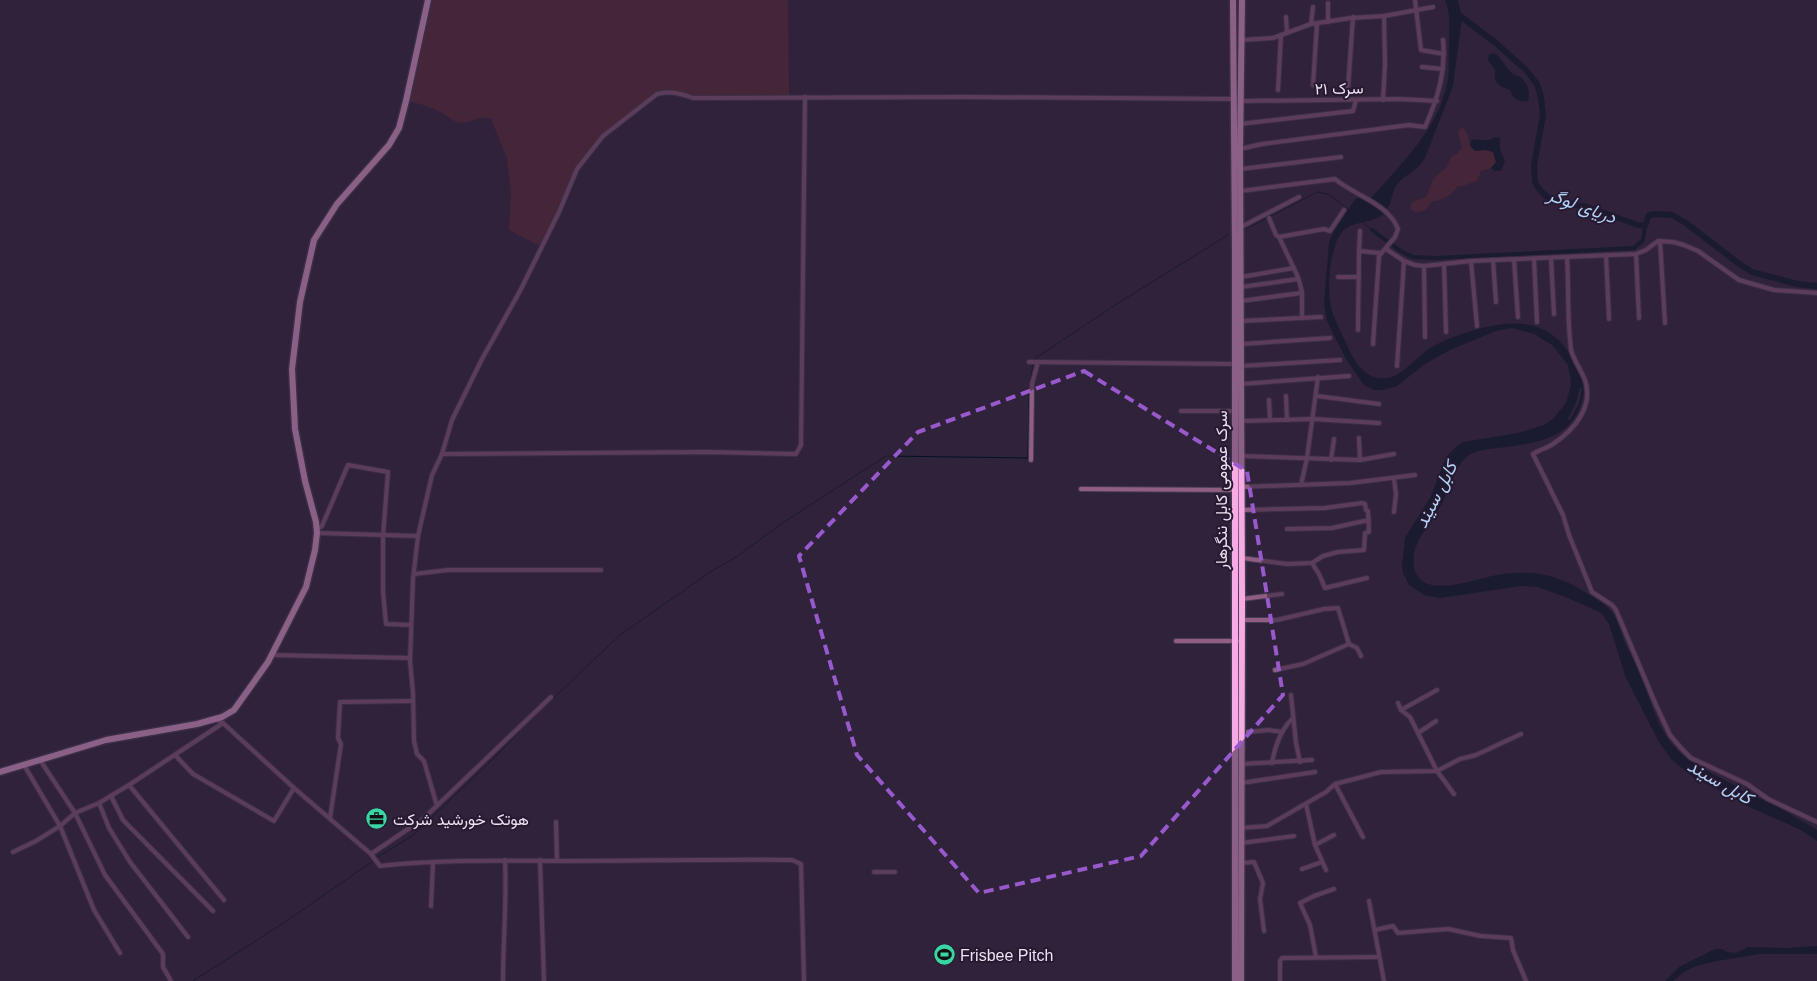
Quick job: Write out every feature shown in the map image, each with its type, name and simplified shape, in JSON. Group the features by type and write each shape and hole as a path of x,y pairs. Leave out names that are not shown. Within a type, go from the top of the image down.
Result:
{"highway":[{"path":"0,772 106,740 197,724 215,719 234,710 257,679 271,655 306,587 315,550 317,531 294,429 292,369 300,302 314,240 337,204 390,145 399,128 428,0"},
{"name":"سرک عمومی کابل ننگرهار","path":"1233,0 1242,169 1241,344 1235,411 1238,489 1238,641 1234,981"},
{"name":"سرک عمومی کابل ننگرهار","path":"1241,981 1241,764 1238,641 1242,620 1242,558 1241,510 1238,489 1241,456 1239,100 1242,0"}],"street":[{"path":"1415,0 1421,50 1444,54"},
{"path":"1328,3 1328,22"},
{"path":"1311,24 1313,7"},
{"path":"1242,40 1268,39 1311,24 1352,17 1384,16 1434,8"},
{"path":"1286,16 1286,33"},
{"path":"1383,100 1385,64 1384,16"},
{"path":"1348,88 1352,17"},
{"path":"1313,85 1317,23"},
{"path":"1278,90 1281,35"},
{"path":"1240,149 1262,144 1402,126 1425,127 1437,101 1443,69 1443,40"},
{"path":"1422,67 1443,69"},
{"name":"سرک ۲۱","path":"436,806 424,761 417,754 414,741 410,658 414,574 418,536 432,475 442,454 452,420 482,359 520,291 559,212 576,170 602,136 658,94 667,92 680,93 693,98 1437,101"},
{"path":"442,454 707,452 796,454 801,445 805,97"},
{"path":"1240,124 1353,111 1356,100"},
{"path":"1242,169 1341,156"},
{"path":"1241,191 1331,178 1349,190 1367,198 1387,213 1398,228 1397,233 1380,253 1373,344"},
{"path":"1241,227 1299,197"},
{"path":"1279,236 1324,229 1330,231 1344,210"},
{"path":"1270,218 1276,236 1279,236 1298,279 1302,318"},
{"path":"1358,330 1360,231"},
{"path":"1388,245 1404,261 1424,266 1494,260 1636,254 1660,241 1684,245 1698,251 1739,280 1780,291 1817,294"},
{"path":"1660,241 1665,323"},
{"path":"1359,251 1380,253"},
{"path":"1636,254 1640,318"},
{"path":"1606,255 1608,319"},
{"path":"1568,257 1570,350 1584,377 1587,387 1587,400 1583,414 1571,430 1552,445 1533,454 1563,515 1592,592 1612,605 1616,610 1656,705 1670,735 1680,748 1691,758 1747,784 1768,799 1817,822"},
{"path":"1551,258 1554,314"},
{"path":"1534,259 1537,322"},
{"path":"1494,260 1496,302"},
{"path":"1514,260 1518,317"},
{"path":"1397,366 1404,261"},
{"path":"1471,262 1477,326"},
{"path":"1444,264 1446,332"},
{"path":"1424,266 1425,337"},
{"path":"1242,277 1294,268"},
{"path":"1338,277 1359,277"},
{"path":"1241,287 1298,279"},
{"path":"1241,300 1301,294"},
{"path":"1241,321 1321,317"},
{"path":"1241,344 1330,338"},
{"path":"1029,362 1239,365 1340,360"},
{"path":"1031,460 1032,384 1038,362"},
{"path":"1241,384 1349,376"},
{"path":"1302,485 1318,377"},
{"path":"1286,396 1287,420"},
{"path":"1316,396 1379,404"},
{"path":"1269,400 1270,420"},
{"path":"1182,411 1235,411"},
{"path":"1241,422 1313,419 1379,423"},
{"path":"1360,438 1360,460"},
{"path":"1331,460 1334,440"},
{"path":"1241,456 1360,460 1394,454"},
{"path":"317,531 322,526 348,465 388,472 383,591 386,624 411,625"},
{"path":"1081,488 1238,489 1350,483 1415,475"},
{"path":"1394,479 1396,494 1394,512"},
{"path":"1241,510 1325,508 1362,503 1365,504 1369,520 1369,532 1365,532 1364,550 1338,552 1323,556 1312,563 1288,564 1242,558"},
{"path":"1286,529 1332,528 1369,520"},
{"path":"317,531 384,536 418,536"},
{"path":"1312,563 1325,588 1367,578"},
{"path":"414,574 448,570 601,570"},
{"path":"1242,599 1282,594"},
{"path":"1242,620 1277,620 1317,610 1338,608 1349,644 1357,648 1361,656"},
{"path":"1176,641 1238,641"},
{"path":"1275,670 1303,664 1349,644"},
{"path":"271,655 410,658"},
{"path":"1401,710 1437,690"},
{"path":"1291,696 1300,762"},
{"path":"371,854 423,819 550,697"},
{"path":"330,818 341,744 338,738 340,702 413,701"},
{"path":"1398,703 1401,710 1410,717 1437,771 1454,794"},
{"path":"1272,763 1274,748 1282,732 1293,718"},
{"path":"215,719 223,723 294,788 371,854 380,866 505,860 693,859 792,860 801,864 804,981"},
{"path":"1418,732 1436,721"},
{"path":"13,852 36,841 60,826 75,813 99,803 129,785 223,723"},
{"path":"1248,732 1269,730 1282,732"},
{"path":"1241,828 1267,826 1326,792 1335,784 1381,772 1437,771 1460,759 1476,755 1521,734"},
{"path":"175,755 193,774 274,821 294,788"},
{"path":"40,760 75,813 105,875 163,954 164,967 171,981"},
{"path":"1241,764 1312,760"},
{"path":"24,764 60,826 94,910 120,953"},
{"path":"1241,783 1315,772"},
{"path":"1335,784 1363,837"},
{"path":"129,785 224,900"},
{"path":"111,796 123,820 213,911"},
{"path":"99,803 109,828 130,862 188,937"},
{"path":"1306,804 1314,845 1326,870"},
{"path":"556,822 557,861"},
{"path":"1314,845 1334,835"},
{"path":"1241,843 1294,836"},
{"path":"503,981 506,900 505,860"},
{"path":"540,860 544,981"},
{"path":"1241,863 1254,862 1264,883 1260,898 1264,931"},
{"path":"1302,869 1322,862"},
{"path":"431,906 434,863"},
{"path":"874,872 895,872"},
{"path":"1316,957 1310,925 1300,903 1334,889"},
{"path":"1369,901 1384,981"},
{"path":"1375,930 1393,926 1398,934 1448,929 1481,936 1511,938 1526,981"},
{"path":"1280,981 1280,959 1379,957"}],"highlighted area":[{"path":"1084,371 1247,471 1283,695 1141,856 979,893 857,755 799,556 918,432"}],"shaded area":[{"path":"428,0 788,0 789,97 693,98 680,93 657,94 603,136 577,169 540,246 509,230 511,192 507,158 491,119 481,118 461,123 432,108 406,101"},
{"path":"1461,128 1467,133 1470,145 1475,151 1486,150 1493,152 1496,162 1491,168 1481,171 1477,181 1458,186 1446,197 1432,201 1424,210 1419,212 1412,211 1410,207 1413,202 1426,197 1434,178 1447,167 1451,157 1458,153 1462,147 1458,132"}],"water":[{"name":"کابل سيند","path":"1445,0 1458,0 1462,18 1453,86 1422,163 1396,186 1389,206 1381,216 1348,227 1336,242 1330,271 1329,291 1332,312 1356,362 1367,374 1374,377 1382,378 1397,375 1430,348 1457,336 1492,326 1523,324 1537,327 1561,342 1579,372 1584,391 1581,405 1573,421 1555,435 1532,443 1480,451 1464,459 1451,481 1444,500 1416,546 1413,560 1416,573 1422,581 1430,585 1441,586 1465,583 1501,574 1539,574 1554,577 1568,583 1599,600 1614,615 1661,726 1678,751 1701,768 1817,830 1817,841 1799,829 1747,806 1693,777 1671,759 1659,742 1626,678 1609,624 1601,613 1538,587 1521,586 1440,598 1424,595 1409,585 1403,573 1405,538 1431,496 1446,457 1463,442 1518,433 1544,425 1553,419 1566,403 1571,385 1568,365 1552,345 1534,334 1512,328 1496,331 1452,349 1425,364 1397,386 1383,390 1374,390 1364,385 1346,359 1327,321 1324,304 1329,243 1333,232 1356,198 1369,199 1372,197 1406,159 1427,131 1436,116 1442,100 1449,69 1449,22","holes":["1580,388 1582,388 1579,403 1568,420 1576,403"]},
{"path":"1494,53 1513,74 1526,83 1529,93 1528,101 1517,100 1510,90 1500,86 1495,80 1495,70 1488,60 1489,55"},
{"path":"1495,137 1500,138 1500,149 1505,161 1501,171 1495,171 1491,168 1496,162 1493,152 1486,150 1475,151 1470,146 1471,140 1485,140"},
{"path":"1817,946 1817,954 1759,954 1717,961 1696,966 1684,972 1673,981 1665,981 1679,967 1715,949 1736,953 1748,947 1786,948"}],"waterway":[{"name":"دریای لوگر","path":"1456,13 1497,44 1526,70 1537,84 1543,115 1534,165 1535,182 1546,196 1554,201 1587,207 1638,225 1645,226 1649,215 1672,215 1686,223 1752,272 1797,284 1817,286"},
{"path":"1246,229 1317,192 1328,194 1348,209"},
{"path":"1364,223 1372,230"},
{"path":"1372,230 1402,252 1413,257 1435,258 1634,248 1643,240 1645,226"},
{"path":"1033,360 1123,300 1228,235"},
{"path":"376,858 412,836 620,635 710,572 736,557 787,520 886,456 1028,458 1029,390 1033,364"},
{"path":"193,981 282,924 373,861"}],"place":[{"name":"هوتک خورشید شرکت","path":"377,819"},
{"name":"Frisbee Pitch","path":"944,955"}]}
